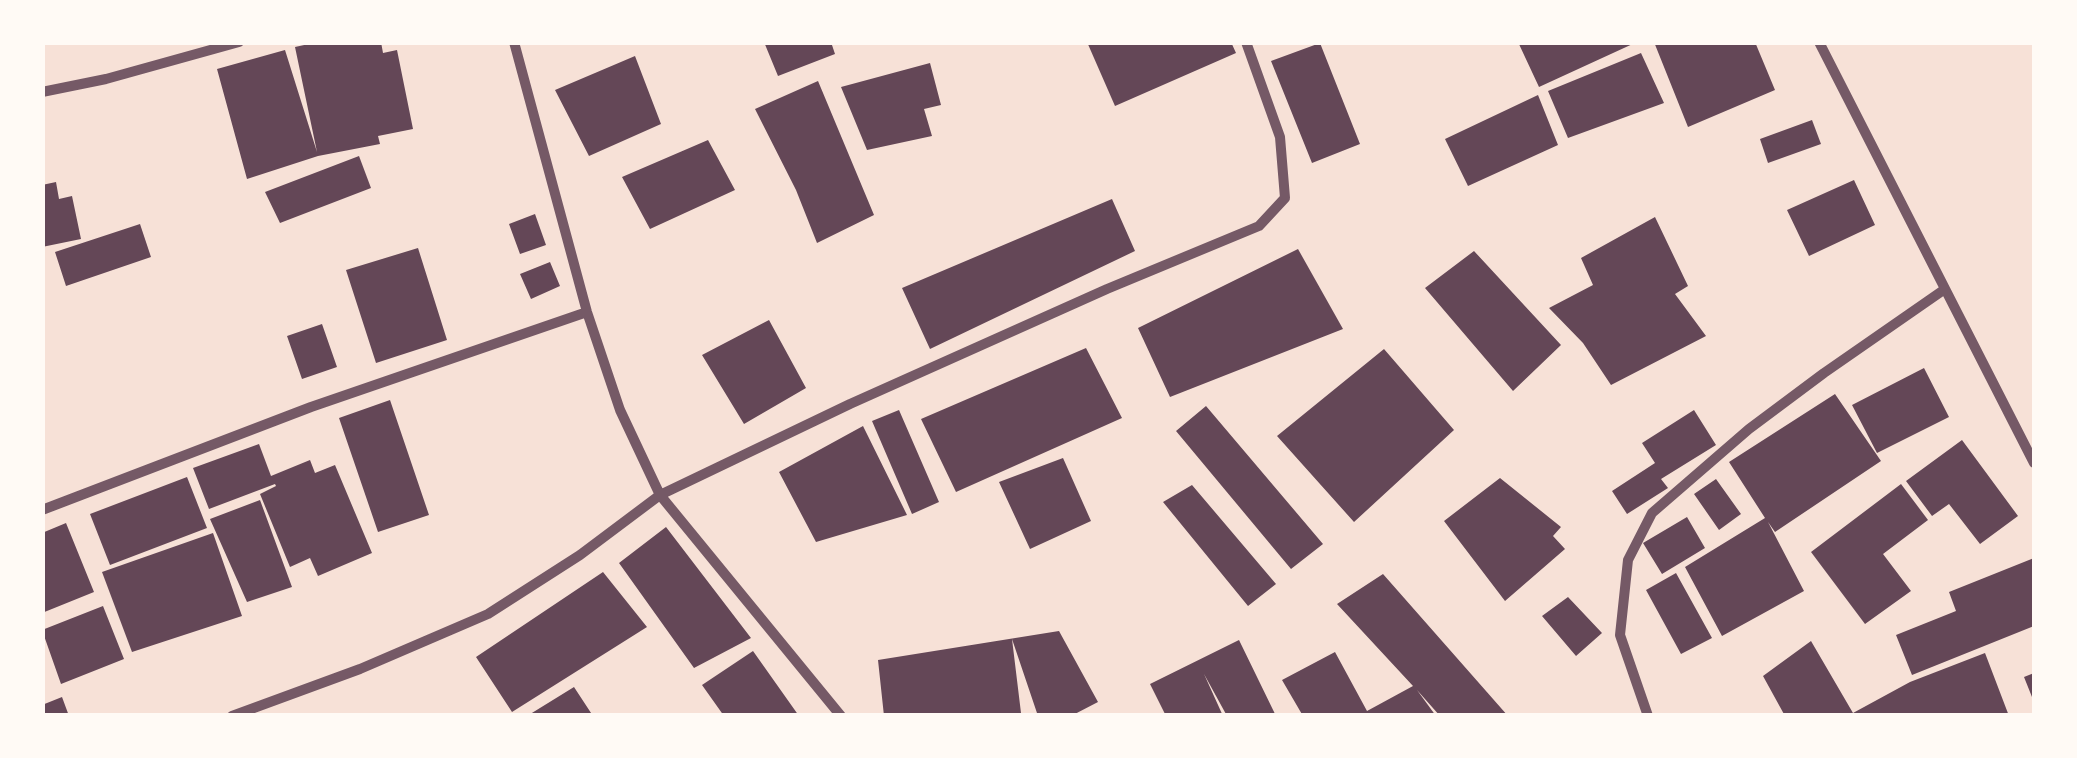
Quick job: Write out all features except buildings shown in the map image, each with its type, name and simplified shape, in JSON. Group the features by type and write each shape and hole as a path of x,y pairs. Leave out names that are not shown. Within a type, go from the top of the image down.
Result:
{"street":[{"path":"42,92 106,79 239,42"},
{"path":"514,42 587,312 620,410 660,495 842,716"},
{"path":"232,716 360,669 488,614 580,555 660,495 850,404 1259,226 1285,198 1280,138 1246,42"},
{"path":"1819,42 2034,463"},
{"path":"1648,716 1620,635 1628,560 1652,513 1779,406 1945,289"},
{"path":"42,510 312,407 587,312"}]}
